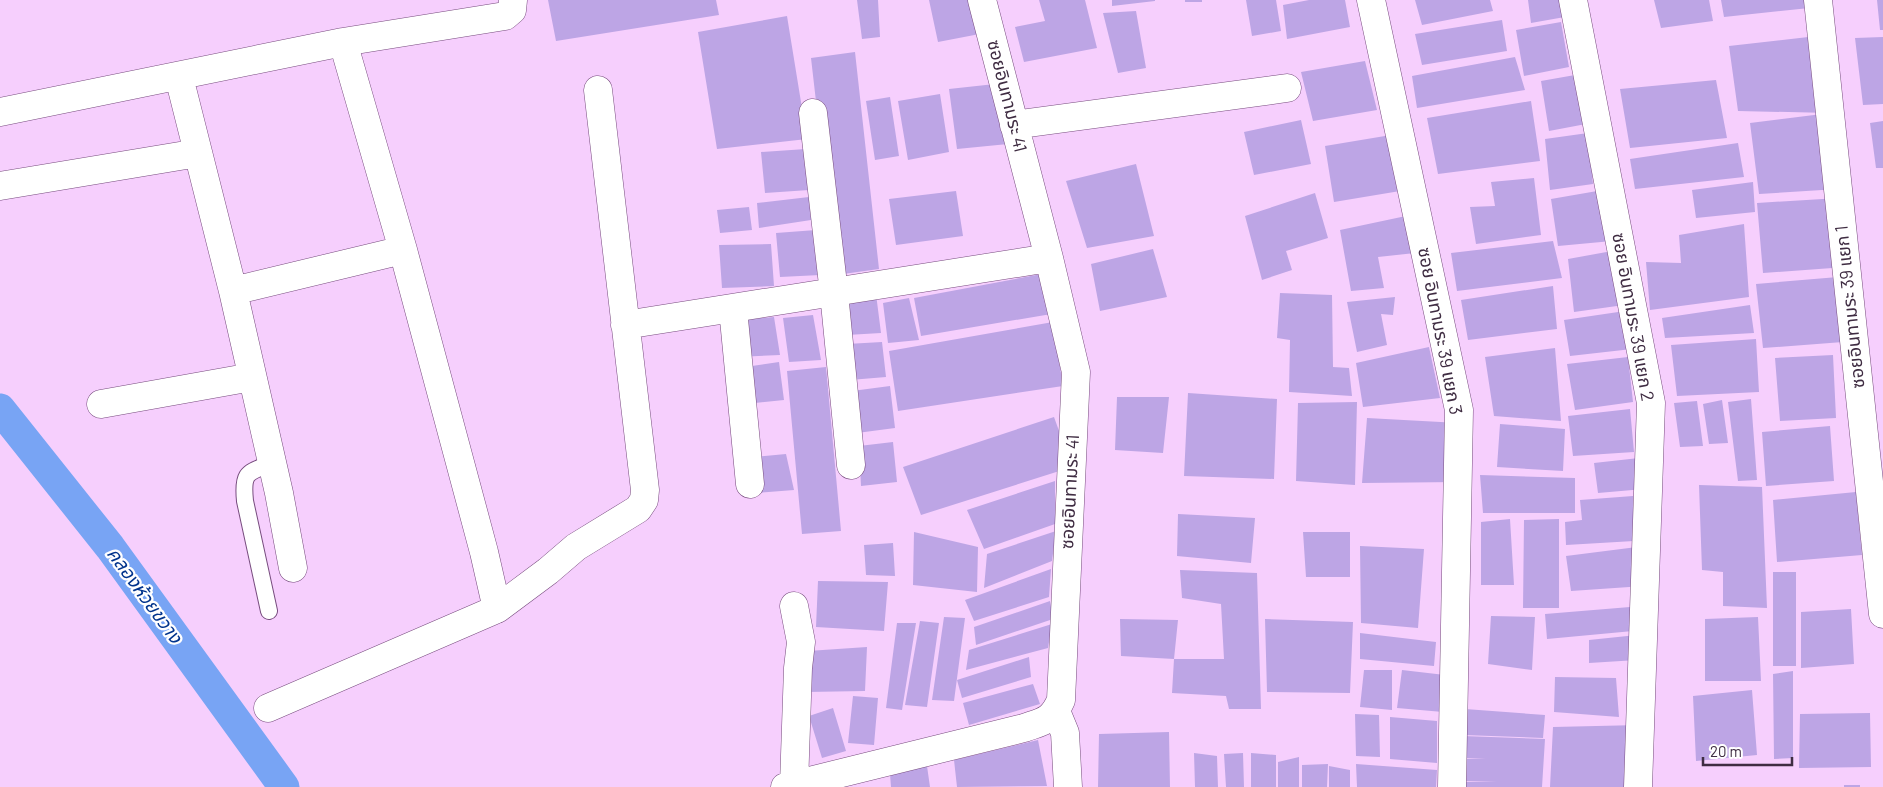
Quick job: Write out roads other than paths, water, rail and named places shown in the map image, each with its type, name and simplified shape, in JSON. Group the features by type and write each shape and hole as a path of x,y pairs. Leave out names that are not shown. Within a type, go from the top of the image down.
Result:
{"street":[{"name":"ซอยอินทามระ 41","path":"982,0 1049,258 1076,372 1061,700 1056,712"},
{"name":"ซอย อินทามระ 39 แยก 3","path":"1371,0 1459,410 1452,787"},
{"name":"ซอย อินทามระ 39 แยก 2","path":"1573,0 1651,403 1638,787"},
{"name":"ซอยอินทามระ 39 แยก 1","path":"1818,0 1883,614"},
{"path":"0,112 343,42 505,16 512,5"},
{"path":"343,42 403,250 484,552 496,609"},
{"path":"179,76 233,291 272,463 293,568"},
{"path":"1014,125 1287,88"},
{"path":"268,708 496,609 576,548 638,509 644,500 645,490 598,90"},
{"path":"814,113 852,465"},
{"path":"0,186 198,153"},
{"path":"233,291 403,250"},
{"path":"625,325 1049,258"},
{"path":"733,308 750,484"},
{"path":"101,404 252,377"},
{"path":"794,606 801,642 789,786 1024,728 1048,719 1056,712 1065,733 1068,787"}],"lane":[{"path":"269,611 244,484 250,472 272,463"}],"waterway":[{"name":"คลองห้วยขวาง","path":"0,409 110,547 284,787"}]}
